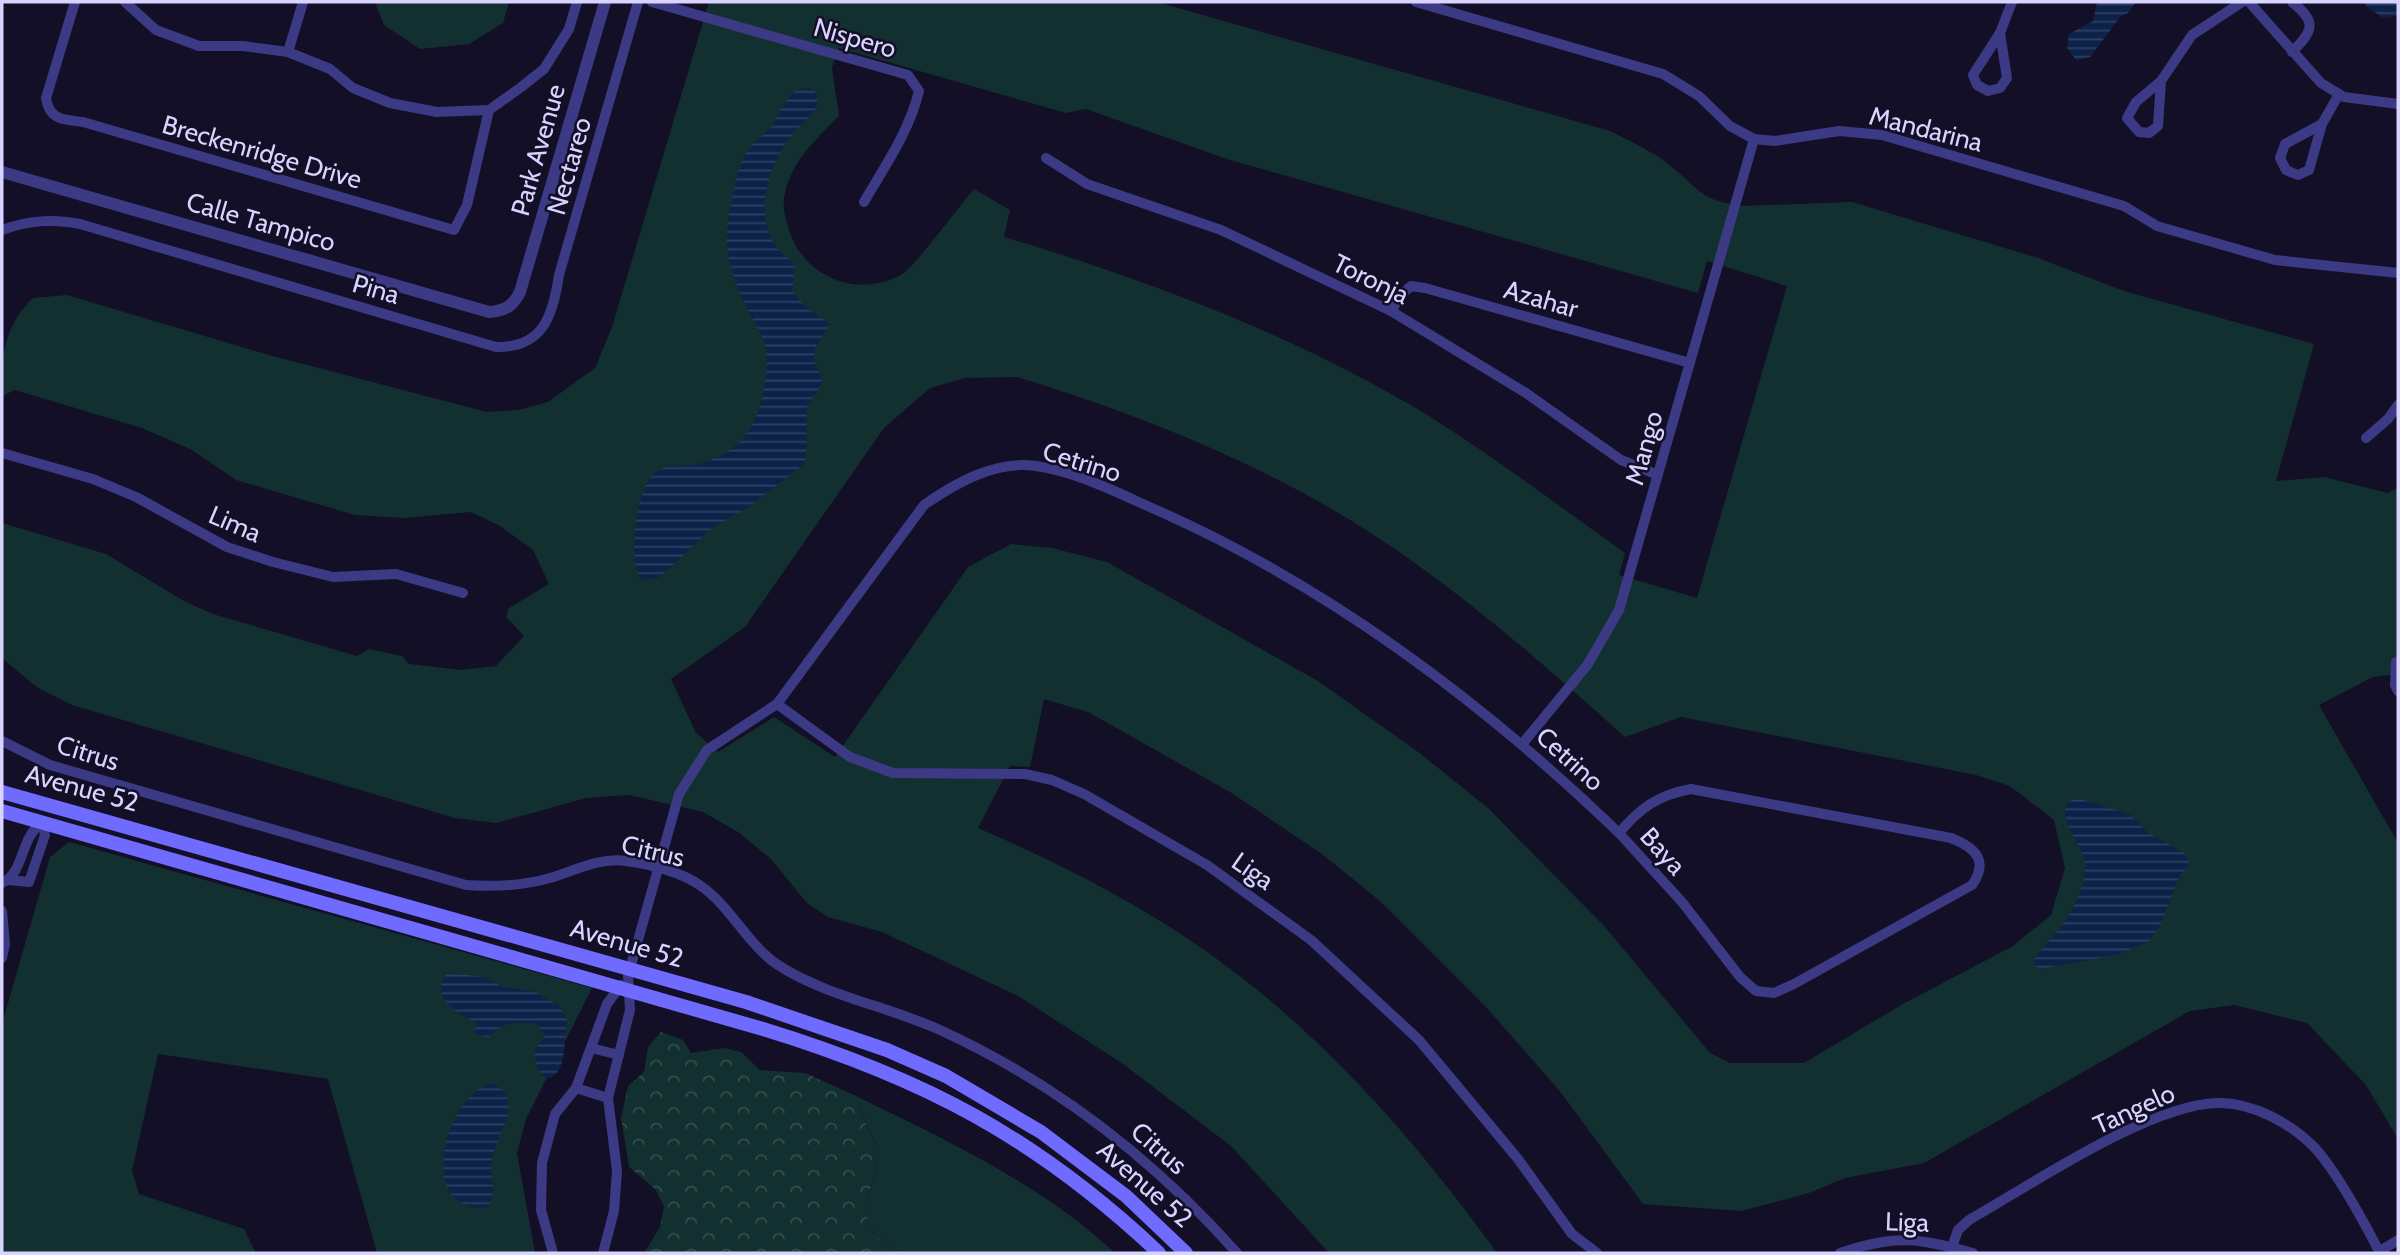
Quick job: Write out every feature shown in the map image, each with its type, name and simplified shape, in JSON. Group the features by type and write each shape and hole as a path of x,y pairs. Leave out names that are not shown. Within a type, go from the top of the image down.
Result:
{"main road":[{"name":"Avenue 52","path":"2,792 845,1034 946,1076 1041,1132 1126,1196 1186,1253"},
{"name":"Avenue 52","path":"2,811 827,1049 930,1091 1040,1155 1087,1189 1159,1253"}],"street":[{"name":"Breckenridge Drive","path":"75,2 46,98 51,113 58,119 83,122 454,230 467,205 489,110"},
{"path":"125,2 156,30 199,46 243,46 288,52 330,69 353,88 390,103 437,112 489,110 544,69 569,29 577,2"},
{"path":"288,52 303,2"},
{"name":"Park Avenue","path":"508,307 516,300 522,285 606,2"},
{"name":"Nectareo","path":"534,338 547,322 555,300 559,275 638,2"},
{"name":"Nispero","path":"652,2 908,75 919,91 915,105 904,136 864,202"},
{"path":"1416,2 1663,74 1699,96 1730,126 1754,139"},
{"path":"2000,33 2007,78 2000,88 1988,91 1977,85 1973,75 2000,33 2012,2"},
{"path":"2161,81 2158,126 2149,133 2139,132 2129,124 2128,113 2161,81 2192,35 2242,2"},
{"path":"2249,2 2321,83 2339,94 2398,104"},
{"path":"2291,52 2305,38 2310,26 2308,16 2292,2"},
{"path":"2322,124 2285,144 2280,158 2286,170 2298,175 2309,170 2322,124 2339,94"},
{"name":"Mandarina","path":"1754,139 1775,141 1839,131 1882,135 2124,206 2157,226 2275,260 2398,273"},
{"name":"Mango","path":"1523,743 1588,664 1619,610 1754,139"},
{"name":"Toronja","path":"1046,158 1087,184 1221,230 1391,311 1526,393 1622,460 1658,475"},
{"name":"Calle Tampico","path":"2,172 489,312 508,307"},
{"name":"Pina","path":"2,230 20,223 54,219 80,224 496,347 516,347 534,338"},
{"name":"Azahar","path":"1391,311 1411,286 1425,288 1690,363"},
{"path":"2366,438 2388,419 2398,405"},
{"name":"Lima","path":"2,453 93,479 136,497 227,548 273,562 333,577 397,574 463,593"},
{"name":"Cetrino","path":"553,1253 541,1210 541,1163 555,1114 576,1088 607,1004 624,990 679,794 692,768 707,750 728,733 777,704 924,505 955,484 990,470 1035,466 1074,477 1173,518 1309,589 1433,672 1523,743 1619,833"},
{"path":"2396,662 2395,685 2398,691"},
{"name":"Liga","path":"777,704 850,757 893,773 1025,774 1052,779 1084,794 1207,865 1311,940 1419,1040 1518,1159 1572,1234 1597,1253"},
{"name":"Citrus","path":"2,741 50,765 466,886 518,885 605,861 626,860 659,869 701,886 756,947 806,981 891,1009 941,1030 1003,1062 1060,1097 1153,1169 1198,1210 1237,1253"},
{"name":"Baya","path":"1691,789 1951,838 1968,845 1980,863 1980,873 1972,885 1774,993 1756,991 1740,977 1682,902 1619,833 1649,803 1668,793 1691,789"},
{"path":"42,822 45,835 29,882 5,882 19,863 29,832 42,822"},
{"path":"2,911 5,944 2,958"},
{"path":"603,1253 614,1210 617,1171 608,1098 630,1010 624,990"},
{"path":"591,1048 619,1055"},
{"path":"576,1088 608,1098"},
{"name":"Tangelo","path":"1951,1247 1958,1230 1969,1220 2088,1153 2148,1121 2190,1107 2219,1103 2248,1107 2269,1115 2316,1149 2380,1252"},
{"name":"Liga","path":"1840,1253 1892,1239 1921,1239 1973,1253"},
{"path":"2380,1252 2398,1240"}],"green space":[{"path":"375,2 509,2 503,23 469,44 420,49 384,25"},
{"path":"709,2 1157,2 1610,131 1658,157 1702,193 1728,204 1742,206 1852,202 2038,258 2124,291 2314,344 2276,481 2324,477 2388,493 2398,488 2398,674 2373,677 2319,705 2398,843 2398,1139 2366,1085 2307,1023 2234,1005 2190,1011 1924,1163 1845,1178 1809,1193 1741,1211 1643,1204 1559,1090 1485,1006 1380,901 1322,854 1230,792 1088,712 1044,699 1030,767 1010,766 978,828 1045,858 1142,910 1203,949 1271,1001 1376,1102 1439,1176 1497,1253 1329,1253 1231,1146 1123,1064 1020,997 882,932 828,917 807,903 770,858 738,832 703,812 629,795 586,798 496,823 455,818 72,705 38,688 2,658 2,523 106,554 184,601 213,614 357,656 369,649 402,656 409,664 461,670 496,666 524,636 506,617 509,608 549,584 533,550 500,526 471,512 403,518 355,515 236,480 192,450 142,428 15,390 4,395 2,401 3,358 9,333 22,310 33,298 67,295 269,355 487,412 519,410 548,402 595,368 612,327","holes":["839,48 1066,113 1086,109 1227,159 1698,293 1707,261 1787,286 1697,598 1619,575 1625,553 1479,449 1379,387 1328,360 1222,313 1114,272 1004,237 1010,210 974,189 926,250 901,275 884,282 850,284 819,271 796,247 786,221 784,198 788,182 799,161 839,116 832,68","1017,377 1186,437 1268,475 1347,518 1456,594 1625,737 1681,717 1976,775 2010,786 2054,820 2065,868 2051,915 2013,946 1901,1005 1804,1063 1730,1063 1710,1053 1605,927 1488,808 1421,754 1318,681 1107,562 1052,548 1011,544 968,567 835,757 774,717 718,752 696,733 671,679 745,627 884,428 930,388 965,378"]},
{"path":"69,842 592,988 526,1119 517,1153 535,1253 377,1253 328,1079 158,1054 132,1171 139,1194 244,1229 256,1253 2,1253 2,1024 50,857"},
{"path":"661,1032 683,1040 691,1053 724,1048 741,1052 760,1070 805,1073 856,1096 878,1152 867,1204 869,1224 877,1236 900,1253 644,1253 660,1227 664,1206 655,1189 629,1167 621,1118 628,1086 644,1072 648,1047"},
{"path":"856,1096 992,1165 1056,1206 1115,1253 900,1253 877,1236 869,1224 867,1204 878,1153"}],"water":[{"path":"2097,2 2136,2 2128,13 2121,16 2090,57 2076,60 2067,48 2069,34 2093,21"},
{"path":"2365,2 2398,2 2398,16 2383,18 2366,6"},
{"path":"802,88 810,88 817,94 817,107 795,131 778,156 767,187 765,203 769,233 776,247 795,265 792,291 806,307 830,324 815,348 814,360 822,379 818,391 807,405 806,457 803,465 743,511 713,527 660,577 641,580 637,570 634,541 639,506 650,479 662,469 698,464 731,450 751,428 757,414 765,382 767,355 731,265 727,248 730,209 746,153 772,126 791,95"},
{"path":"2078,798 2131,815 2148,833 2186,854 2190,864 2179,877 2159,928 2149,941 2117,955 2041,969 2034,966 2033,960 2067,918 2080,894 2083,881 2084,858 2068,826 2065,810 2068,802"},
{"path":"448,973 483,977 503,987 534,991 559,1006 567,1020 562,1063 554,1076 547,1079 538,1070 534,1051 545,1036 538,1025 505,1025 489,1038 474,1034 477,1023 455,1010 443,997 442,982"},
{"path":"491,1083 502,1090 509,1107 492,1159 491,1200 488,1206 475,1208 462,1203 450,1192 444,1177 443,1158 455,1119 465,1103 477,1090"}]}
